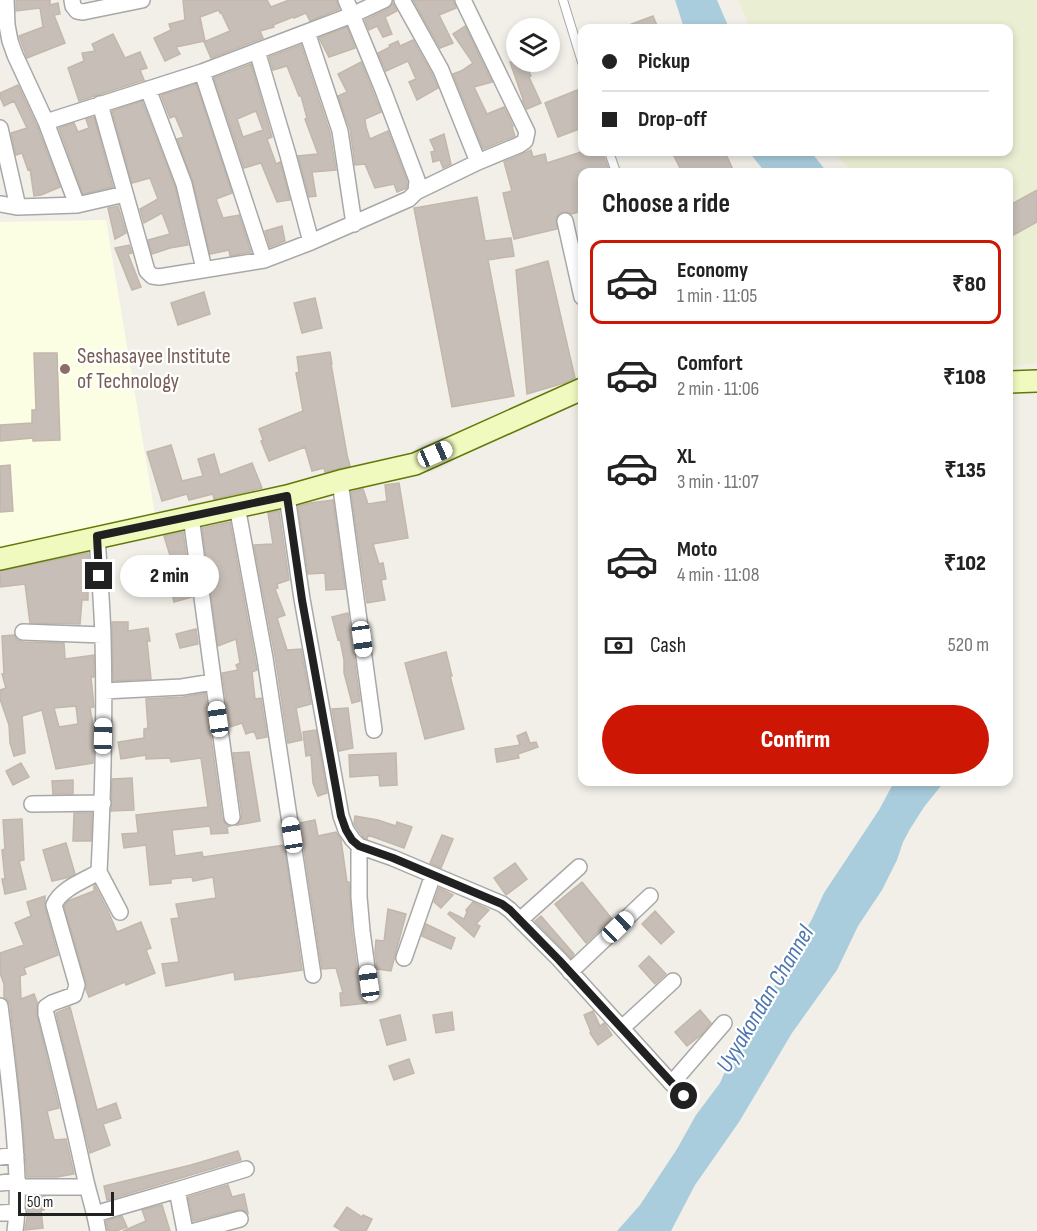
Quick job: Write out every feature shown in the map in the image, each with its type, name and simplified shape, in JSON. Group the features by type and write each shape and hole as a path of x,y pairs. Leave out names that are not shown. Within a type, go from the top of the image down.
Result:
{"street":[{"path":"6,0 10,41 46,122 77,205"},
{"path":"72,0 77,11 83,12 132,1"},
{"path":"346,0 417,180 416,192"},
{"path":"46,122 202,72 352,15 384,0"},
{"path":"402,0 441,70 478,162"},
{"path":"100,104 147,271 152,276 159,278 264,260 409,199 416,192 525,141 527,132 463,0"},
{"path":"307,32 340,131 354,224"},
{"path":"257,51 311,242"},
{"path":"202,72 264,260"},
{"path":"148,89 184,184 204,269"},
{"path":"0,128 18,207"},
{"path":"0,204 18,207 77,205 125,194"},
{"path":"566,221 578,278"},
{"path":"1013,382 1037,381"},
{"path":"0,559 287,496 415,464 578,391"},
{"path":"340,481 374,730"},
{"path":"287,496 302,600 341,816 352,840 359,846 502,904 570,972 684,1096"},
{"path":"237,506 265,658 313,975"},
{"path":"191,517 232,816"},
{"path":"97,536 104,691 103,803 99,872 120,912"},
{"path":"23,632 103,635"},
{"path":"104,691 182,687 213,682"},
{"path":"32,804 103,803"},
{"path":"359,846 359,897 369,983"},
{"path":"520,920 579,867"},
{"path":"98,1231 46,1007 74,995 77,985 54,905 56,899 99,872"},
{"path":"404,958 433,875"},
{"path":"570,972 650,896"},
{"path":"622,1029 673,981"},
{"path":"0,1006 12,1098 18,1184 15,1231"},
{"path":"672,1083 724,1023"},
{"path":"0,1157 16,1155"},
{"path":"95,1214 246,1169"},
{"path":"0,1183 87,1187"},
{"path":"177,1190 185,1231"},
{"path":"0,1213 18,1212"},
{"path":"195,1231 240,1219"}],"lane":[{"path":"563,0 578,49"}],"shaded area":[{"path":"738,0 1037,0 1037,363 1013,366 1013,168 850,168 836,156 1013,156 1013,24 748,24"},
{"name":"Seshasayee Institute of Technology","path":"106,220 155,515 0,551 0,222"}],"water":[{"path":"675,0 717,0 727,24 683,24"},
{"path":"752,156 814,156 824,168 762,168"},
{"path":"892,786 941,786 910,829 882,890 858,926 837,970 792,1033 739,1122 695,1185 671,1231 617,1231 640,1205 677,1149 696,1115 720,1083 730,1060 756,1019 824,893 879,810"}],"building":[{"path":"16,0 50,0 50,5 58,3 60,14 54,15 65,43 27,58 19,36 43,27 40,8 16,11"},
{"path":"183,0 267,0 271,7 289,0 336,0 339,9 310,21 306,13 293,17 260,31 263,38 211,58 204,42 230,31 219,10 200,17 205,41 176,47 180,54 165,61 154,38 171,30 169,24 185,20"},
{"path":"413,0 453,0 456,8 439,15 453,43 440,48"},
{"path":"393,3 397,11 385,17 392,34 383,37 377,26 369,30 365,20 388,9"},
{"path":"653,16 656,24 632,24"},
{"path":"465,26 492,82 474,87 487,114 504,107 515,136 483,149 453,74 473,63 453,34"},
{"path":"347,27 355,48 329,57 319,38"},
{"path":"113,34 125,58 140,52 147,68 140,70 144,80 79,101 68,68 84,61 82,53 95,51 92,44"},
{"path":"413,40 438,88 417,100 409,82 416,79 408,61 386,71 378,53 398,41 400,46"},
{"path":"301,45 330,133 336,170 312,172 316,196 309,197 298,156 318,154 305,119 307,118 301,96 299,96 287,66 273,70 269,57"},
{"path":"361,62 381,112 365,119 370,139 388,131 407,181 407,188 397,192 394,184 375,188 365,164 355,165 350,129 338,96 347,92 338,74"},
{"path":"251,64 272,137 267,139 276,164 280,162 290,200 277,202 261,163 244,168 214,78","holes":["256,111 263,130 243,137 237,119"]},
{"path":"514,72 529,72 531,76 529,77 541,103 527,109 522,100 524,102"},
{"path":"196,84 232,193 216,199 223,218 239,215 251,252 230,256 229,250 210,254 193,182 177,139 184,137 175,116 170,118 161,95"},
{"path":"18,85 37,126 60,187 41,195 34,196 30,169 28,170 22,153 16,155 11,133 27,128 14,101 4,106 0,97 0,93"},
{"path":"578,90 578,130 558,137 545,103"},
{"path":"142,101 175,187 188,245 152,254 148,240 170,234 162,213 144,223 140,209 158,199 150,178 132,183 112,111"},
{"path":"94,117 113,187 83,194 59,128 74,123 78,132 89,128 86,119"},
{"path":"444,134 451,164 443,168 440,160 433,162 431,152 435,151 430,140"},
{"path":"531,150 533,157 545,154 547,163 578,153 578,156 604,156 608,168 578,168 578,212 559,213 556,219 557,229 514,239 503,193 512,191 504,162"},
{"path":"674,156 727,156 732,168 680,168"},
{"path":"1037,190 1037,222 1013,235 1013,203"},
{"path":"477,197 485,241 511,238 514,256 488,260 514,396 452,407 414,208"},
{"path":"118,206 126,233 115,239 108,208"},
{"path":"282,226 285,241 270,247 265,231"},
{"path":"129,245 132,253 128,254 141,287 132,290 115,248"},
{"path":"548,261 575,378 527,394 516,270"},
{"path":"204,292 210,314 178,325 171,303"},
{"path":"315,298 322,328 302,333 294,303"},
{"path":"330,352 350,466 325,472 324,468 312,471 305,447 269,461 259,429 303,411 296,373 299,372 297,357"},
{"path":"34,353 57,353 60,440 33,441 33,438 0,441 0,425 32,423 32,410 36,410"},
{"path":"171,445 182,481 203,476 198,459 214,454 220,475 252,463 262,488 214,499 213,494 189,500 187,494 162,501 147,452"},
{"path":"10,465 13,511 0,512 0,466"},
{"path":"399,483 408,538 373,544 379,564 383,563 386,579 381,580 385,600 367,603 351,492 363,489 368,504 387,501 385,485"},
{"path":"333,500 345,589 326,590 325,573 308,574 298,506"},
{"path":"279,511 289,580 277,584 278,588 275,589 285,615 277,618 287,650 301,649 311,704 296,708 302,740 288,743 275,656 254,545 273,544 268,513"},
{"path":"230,522 257,670 252,672 255,699 261,698 267,737 257,739 254,731 246,734 242,723 230,727 222,673 238,670 236,665 240,663 236,639 218,646 202,528"},
{"path":"183,532 192,597 174,602 171,590 183,587 178,559 172,562 164,536"},
{"path":"88,553 90,584 88,584 88,600 82,600 80,624 30,623 25,584 0,587 0,571"},
{"path":"348,613 360,701 352,703 344,673 340,639 338,640 332,617"},
{"path":"112,622 128,622 128,631 148,628 151,679 113,681"},
{"path":"196,629 198,644 180,648 176,634"},
{"path":"14,635 17,640 23,642 64,643 65,659 94,655 94,677 91,677 94,707 90,708 94,730 93,763 56,769 42,710 22,716 25,753 14,756 10,743 9,725 0,699 0,690 6,688 2,674 4,674 2,636","holes":["76,706 78,724 59,727 54,708"]},
{"path":"446,652 464,729 425,739 405,663"},
{"path":"205,693 222,818 230,826 227,827 228,833 211,834 210,826 172,830 175,856 202,852 203,857 284,845 302,970 235,980 234,972 166,986 162,964 179,962 171,919 179,918 176,904 216,898 213,877 193,881 192,877 171,879 171,883 150,885 146,845 124,848 122,834 138,833 136,815 208,807 201,758 171,762 170,758 146,759 146,755 121,759 118,742 144,738 144,729 148,728 146,699"},
{"path":"348,708 353,748 339,751 332,709"},
{"path":"316,730 327,793 318,796 313,783 311,755 306,756 303,732"},
{"path":"526,732 530,743 536,742 538,747 518,754 519,758 497,762 495,749 520,745 517,736"},
{"path":"249,752 260,821 237,825 242,816 233,753"},
{"path":"396,753 397,785 380,786 379,775 350,777 349,755"},
{"path":"21,763 29,777 13,785 6,771"},
{"path":"132,778 134,810 111,811 112,779"},
{"path":"73,780 73,794 53,794 52,781"},
{"path":"74,813 92,813 91,841 73,841"},
{"path":"355,816 396,826 397,822 412,827 404,848 368,835 367,839 364,838 354,823"},
{"path":"22,819 24,860 19,861 26,889 5,894 2,879 5,879 2,850 5,849 3,820"},
{"path":"315,820 318,836 336,832 341,840 347,882 349,882 352,932 359,984 366,992 367,1003 341,1006 340,993 343,993 336,968 322,969 300,823"},
{"path":"442,835 453,839 441,868 430,863"},
{"path":"66,843 75,874 52,881 43,850"},
{"path":"515,863 527,879 506,895 494,878"},
{"path":"582,882 612,919 586,943 555,904"},
{"path":"94,886 117,932 141,922 151,948 146,950 155,973 89,997 64,906 68,901 94,891"},
{"path":"439,888 453,895 441,908 434,902"},
{"path":"45,896 45,908 58,955 24,968 26,974 20,976 21,999 34,994 37,1002 37,1016 59,1108 47,1111 54,1140 66,1139 74,1174 57,1177 27,1177 10,1005 4,997 4,984 0,973 0,953 24,945 15,923 31,916 27,902"},
{"path":"473,902 489,910 476,924 480,926 474,937 448,914 450,912 464,919 466,910"},
{"path":"388,909 406,914 391,971 377,969 375,952 376,940 384,941"},
{"path":"655,911 674,932 661,944 642,924"},
{"path":"541,916 574,954 571,958 535,921"},
{"path":"426,924 455,938 451,949 422,936"},
{"path":"649,956 666,974 655,984 639,966"},
{"path":"70,1007 97,1110 116,1103 121,1118 103,1124 110,1145 90,1153 56,1013"},
{"path":"700,1010 711,1023 687,1046 675,1032"},
{"path":"593,1011 600,1026 604,1023 612,1035 598,1045 590,1033 584,1015"},
{"path":"452,1012 454,1030 436,1033 433,1015"},
{"path":"400,1015 406,1040 387,1045 380,1020"},
{"path":"409,1059 414,1073 394,1080 389,1066"},
{"path":"238,1151 241,1160 107,1200 104,1186"},
{"path":"228,1185 232,1197 244,1194 248,1213 237,1210 193,1221 188,1197"},
{"path":"27,1197 45,1197 44,1210 41,1210 43,1228 25,1230 28,1212"},
{"path":"162,1205 170,1231 123,1231 146,1221 142,1210"},
{"path":"347,1207 362,1217 363,1215 372,1219 366,1231 342,1231 334,1226"},
{"path":"122,1216 127,1227 108,1231 106,1221"}],"place":[{"name":"Seshasayee Institute of Technology","path":"65,369"}],"route":[{"path":"99,576 97,536 287,496 302,600 341,816 352,840 359,846 502,904 510,910 684,1096"}],"water label":[{"name":"Uyyakondan Channel","path":"765,999"}]}
